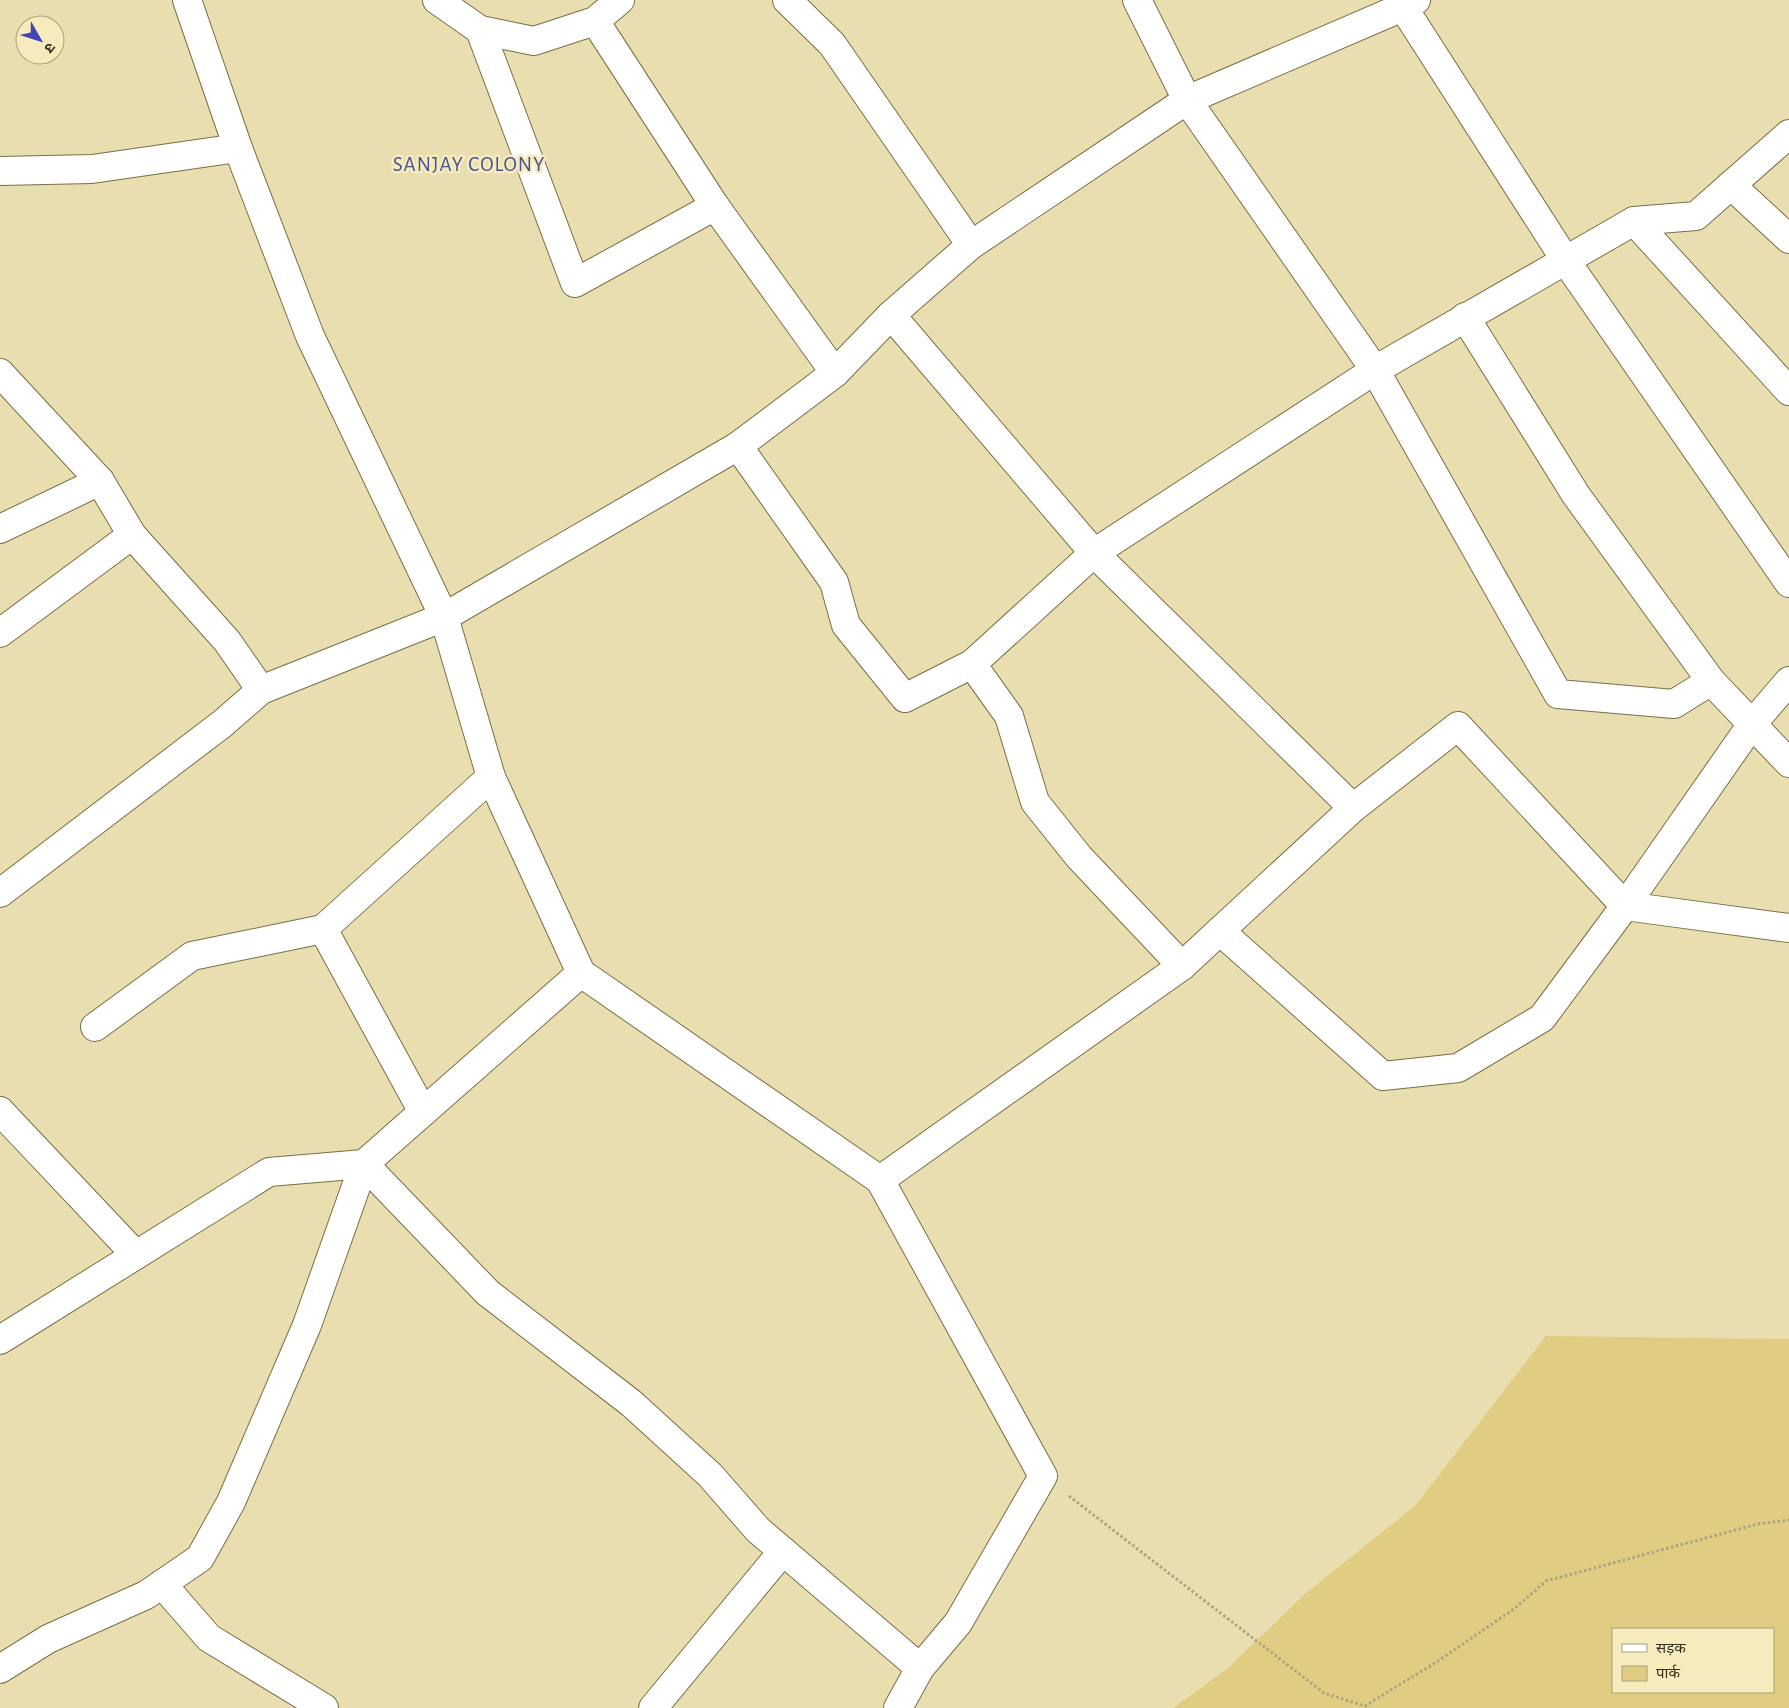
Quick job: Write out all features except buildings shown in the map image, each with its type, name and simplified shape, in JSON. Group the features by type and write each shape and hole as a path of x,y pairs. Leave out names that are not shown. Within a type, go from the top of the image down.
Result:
{"street":[{"path":"187,0 238,148 310,336 444,617 491,777 581,973 880,1180 1043,1476 958,1623 920,1668 898,1708"},
{"path":"437,0 480,30 534,42 595,22 620,0"},
{"path":"787,0 832,44 971,245"},
{"path":"1137,0 1188,100 1375,370 1558,694 1674,704 1711,681"},
{"path":"0,893 222,724 261,690 444,617 738,446 835,373 891,315 971,245 1188,100 1410,4 1566,261 1789,583"},
{"path":"595,22 716,206 835,373"},
{"path":"480,30 575,283 716,206"},
{"path":"738,446 834,582 846,625 905,698 972,664 1094,553 1375,370 1634,221 1696,216 1789,134"},
{"path":"0,171 92,170 238,148"},
{"path":"1731,185 1789,239"},
{"path":"1634,221 1789,391"},
{"path":"891,315 1094,553 1353,808"},
{"path":"1465,317 1576,495 1711,681 1789,763"},
{"path":"0,372 100,481 132,535 227,641 261,690"},
{"path":"0,529 100,481"},
{"path":"0,633 132,535"},
{"path":"972,664 1009,716 1035,802 1079,856 1182,966"},
{"path":"1220,931 1382,1076 1458,1068 1542,1018 1626,906 1752,724 1789,681"},
{"path":"880,1180 1182,966 1353,808 1458,726 1626,906 1789,928"},
{"path":"95,1026 192,956 323,929 491,777"},
{"path":"323,929 423,1112"},
{"path":"0,1669 48,1639 146,1595 200,1558 231,1502 307,1325 364,1164 581,973"},
{"path":"0,1111 136,1255"},
{"path":"0,1340 269,1172 364,1164"},
{"path":"364,1164 488,1293 631,1403 710,1475 758,1530 920,1668"},
{"path":"653,1708 783,1551"},
{"path":"162,1584 209,1638 324,1708"}],"path":[{"path":"1043,1476 1324,1693 1365,1706 1435,1663 1514,1609 1546,1581 1758,1524 1789,1520"}],"green space":[{"path":"1546,1336 1789,1339 1789,1708 1173,1708 1227,1669 1306,1593 1416,1505"}],"district":[{"name":"SANJAY COLONY","path":"469,164"}]}
